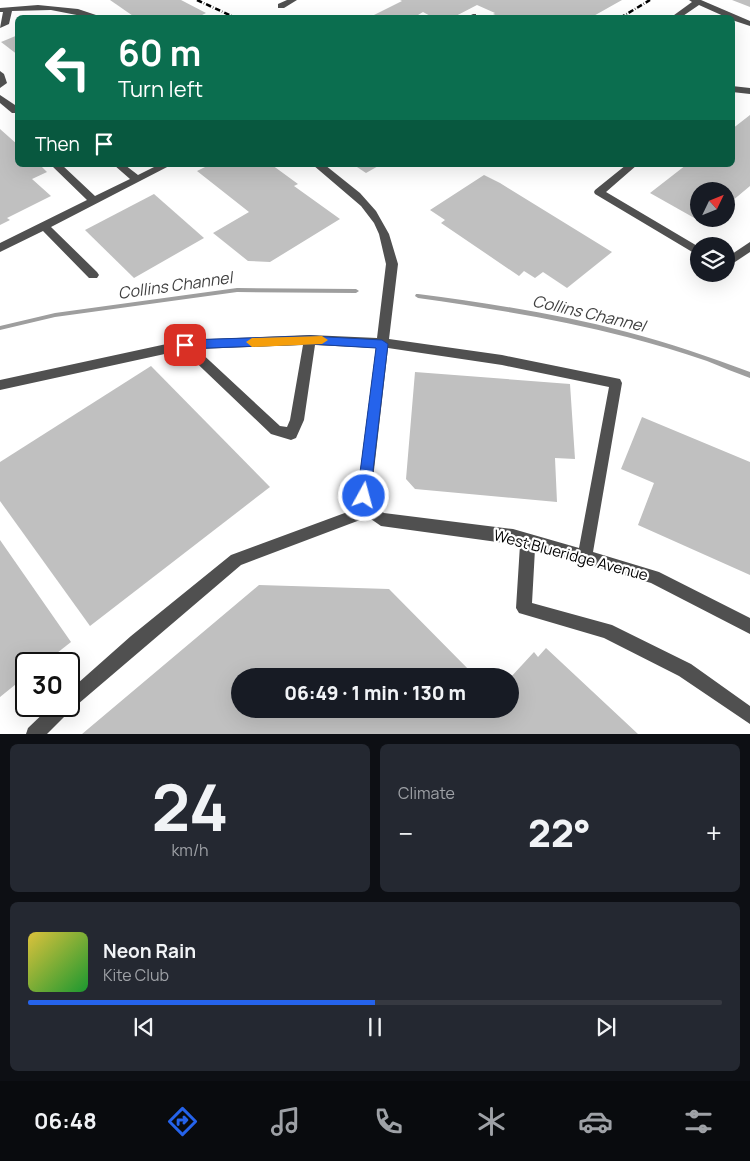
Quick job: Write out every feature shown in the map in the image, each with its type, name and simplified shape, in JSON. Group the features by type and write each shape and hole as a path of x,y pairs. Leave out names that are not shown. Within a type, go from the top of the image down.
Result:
{"street":[{"path":"62,9 71,0"},
{"path":"281,6 293,0"},
{"path":"678,15 696,1 728,15"},
{"path":"0,26 5,24 4,9 38,7 93,15"},
{"path":"735,18 750,24"},
{"path":"0,74 3,83 0,84"},
{"path":"735,89 750,91"},
{"path":"0,98 15,111"},
{"path":"58,167 94,201"},
{"path":"122,167 137,179"},
{"path":"0,248 162,167"},
{"path":"80,692 236,560 370,510 364,496 392,264 383,232 354,191 321,167"},
{"path":"630,167 599,192 690,247"},
{"path":"44,226 93,275"},
{"path":"735,257 750,246"},
{"path":"185,345 276,430 291,434 297,420 310,340"},
{"path":"0,385 185,345 310,340 434,349 529,364 616,383 585,557"},
{"name":"West Blueridge Avenue","path":"370,510 381,519 513,536 654,577 750,626"},
{"path":"528,541 524,608 606,631 684,670 750,716"},
{"path":"34,734 52,717"}],"building":[{"path":"110,0 181,0 206,13 202,15 132,15"},
{"path":"400,0 622,0 595,15 496,15 493,14 495,13 477,5 458,15 428,15 423,12 418,15 374,15 402,1"},
{"path":"732,0 750,0 750,7"},
{"path":"15,36 15,53 1,42"},
{"path":"750,115 750,186 735,198 735,182 690,182 690,216 650,193 683,167 735,167 735,127"},
{"path":"0,129 15,142 15,167 42,167 47,172 32,179 51,196 7,218 10,220 0,225"},
{"path":"205,167 275,167 298,184 294,186 340,219 270,262 248,261 213,233 249,212 197,171"},
{"path":"357,167 376,167 366,173"},
{"path":"484,175 612,252 567,288 543,272 535,278 524,271 519,276 441,223 445,220 430,210"},
{"path":"154,194 204,238 134,278 85,230"},
{"path":"151,366 270,487 90,626 0,501 0,462"},
{"path":"415,372 570,384 575,459 555,458 557,502 415,489 406,479"},
{"path":"642,417 750,462 750,575 638,525 654,483 621,469"},
{"path":"0,540 71,642 58,652 15,652 15,685 0,697"},
{"path":"259,585 389,589 467,668 231,668 231,718 519,718 519,668 534,652 538,657 546,648 638,734 82,734"}],"waterway":[{"name":"Collins Channel","path":"0,328 55,315 237,290 356,291"},
{"name":"Collins Channel","path":"418,296 502,308 586,325 669,346 750,375"}],"railway":[{"path":"197,0 230,15"},
{"path":"625,15 650,0"}],"slow traffic":[{"path":"252,342 322,340"}],"route":[{"path":"185,345 310,340 382,344 364,496"}]}
